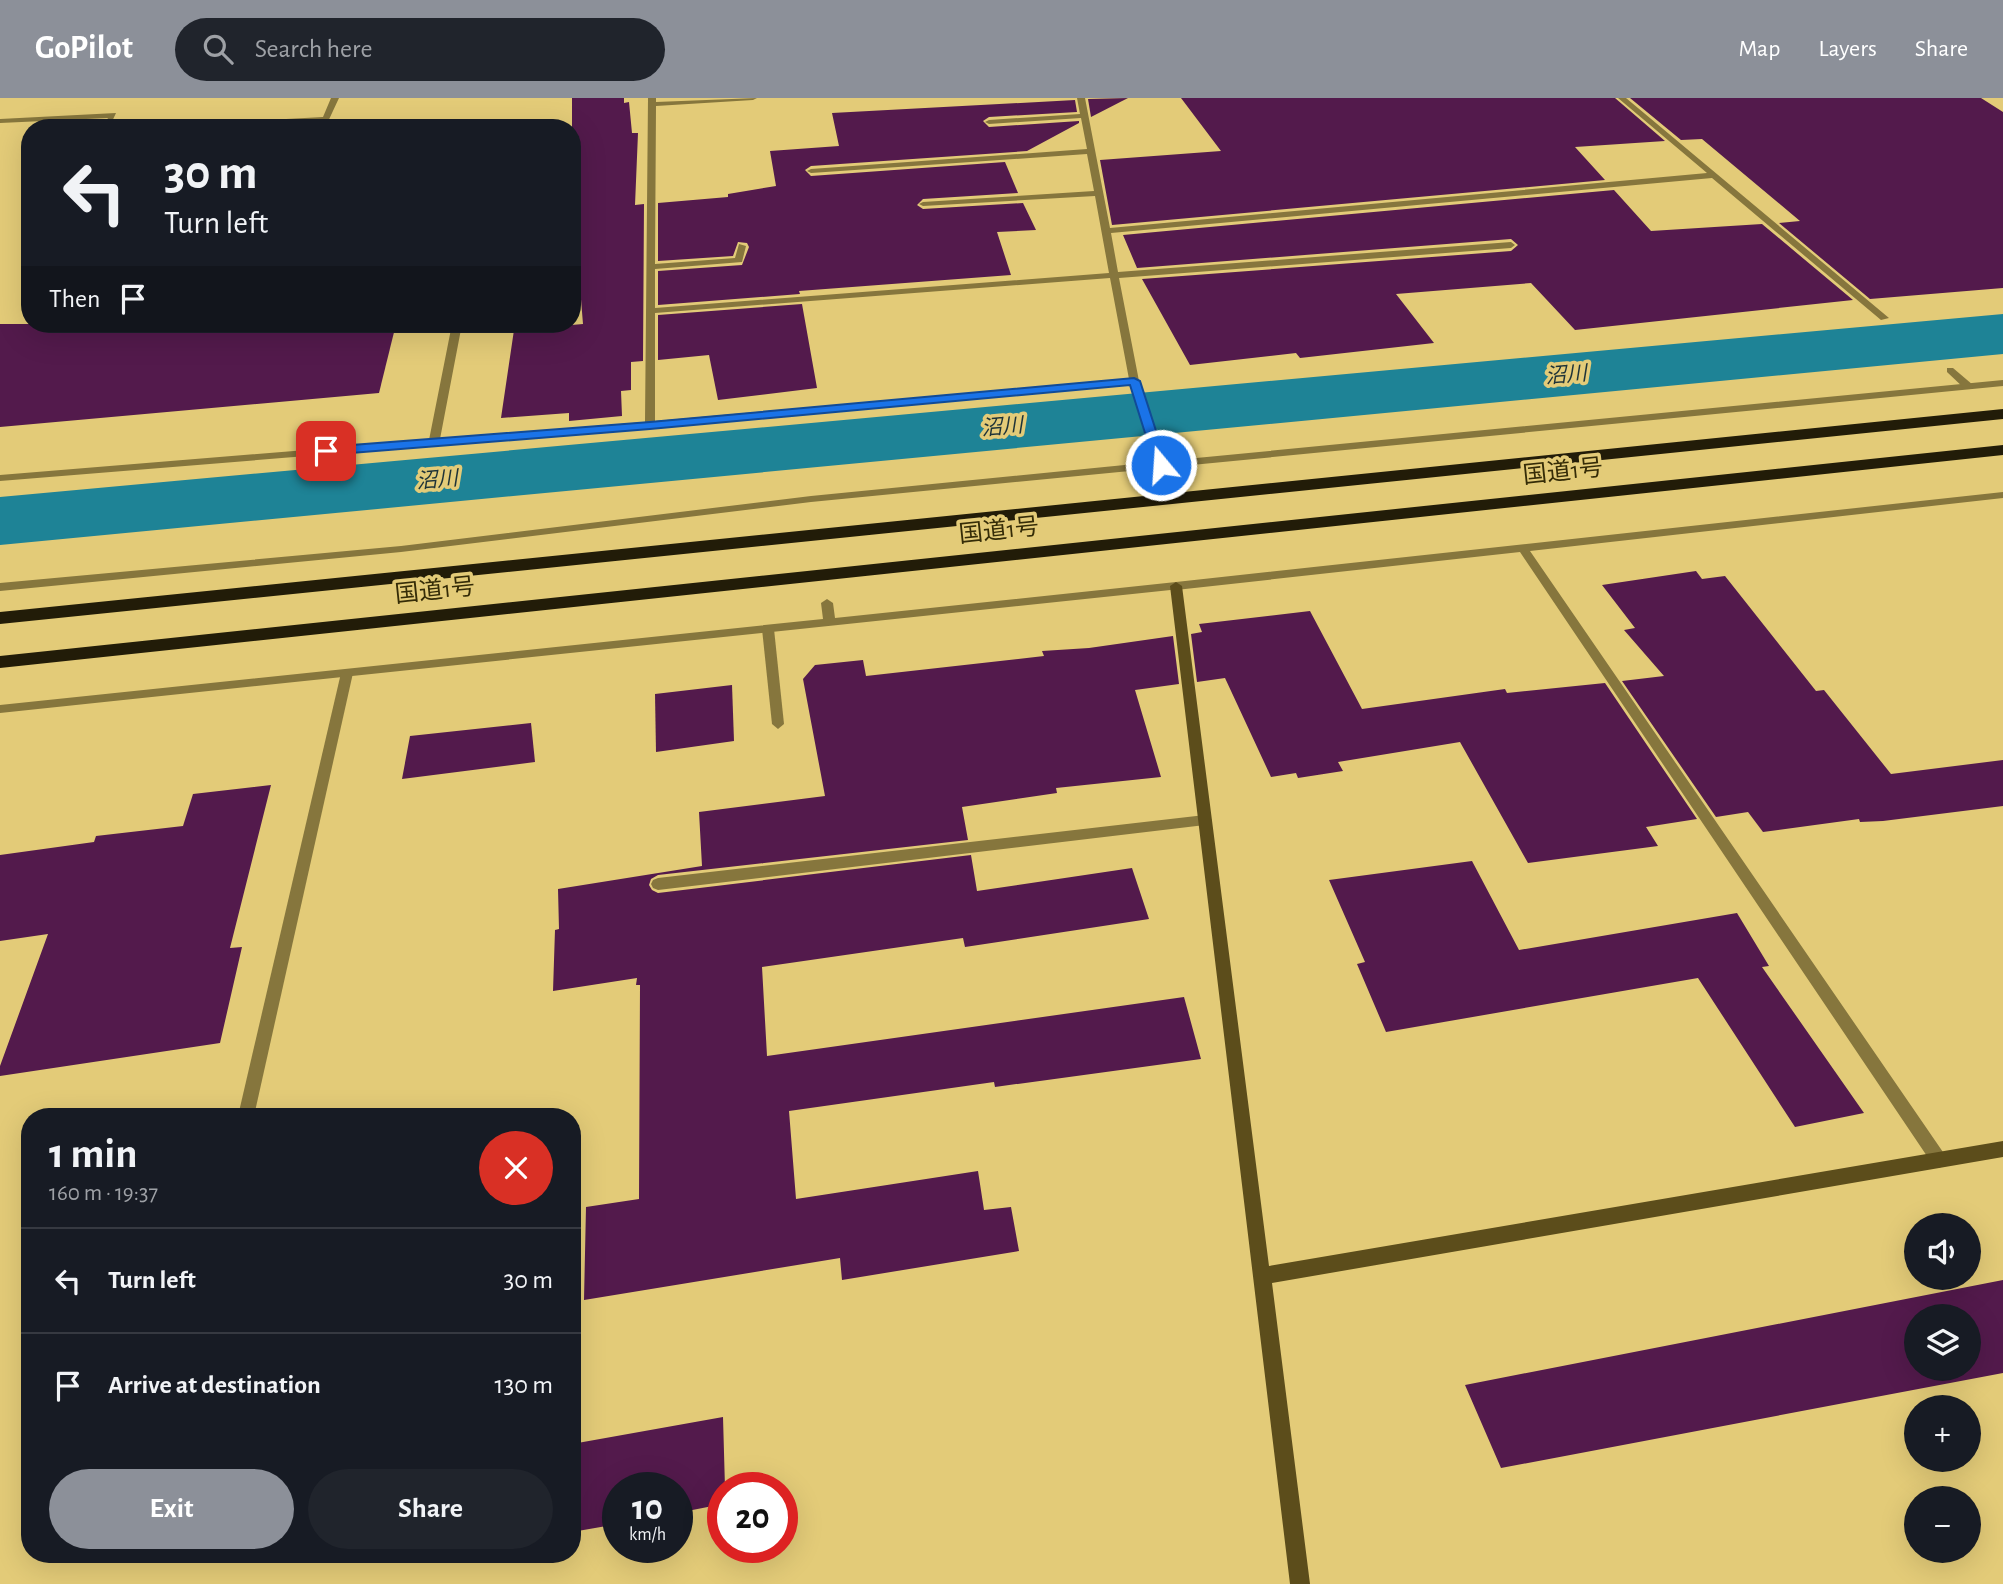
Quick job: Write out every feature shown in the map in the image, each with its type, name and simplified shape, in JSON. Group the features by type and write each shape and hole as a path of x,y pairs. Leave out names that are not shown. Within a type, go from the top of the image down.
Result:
{"highway":[{"name":"国道1号","path":"0,618 2003,414"},
{"name":"国道1号","path":"0,662 2003,450"}],"street":[{"path":"327,119 335,98"},
{"path":"650,425 652,101 753,98"},
{"path":"1081,98 1134,381 1161,465"},
{"path":"1622,98 1884,318"},
{"path":"38,119 113,115 111,119"},
{"path":"989,122 1085,116"},
{"path":"0,121 21,120"},
{"path":"811,172 1091,151"},
{"path":"1107,231 1714,175"},
{"path":"923,204 1100,193"},
{"path":"650,311 1511,245"},
{"path":"651,267 739,260 742,246"},
{"path":"434,442 455,333"},
{"path":"1950,370 1969,387"},
{"path":"0,478 650,425 1134,381"},
{"path":"0,587 401,550 811,499 2003,383"},
{"path":"0,709 1176,586 2003,495"},
{"path":"811,499 814,514"},
{"path":"1522,548 1940,1160"},
{"path":"1176,586 1300,1584"},
{"path":"827,603 829,622"},
{"path":"768,629 778,724"},
{"path":"248,1108 347,673"},
{"path":"659,884 1205,820"},
{"path":"1261,1276 2003,1149"}],"building":[{"path":"572,98 624,98 624,103 629,102 632,133 638,133 635,205 644,204 643,361 631,362 631,390 621,391 622,416 569,421 569,413 501,418 514,333 581,333 581,119 572,119"},
{"path":"1128,98 1091,117 1088,99"},
{"path":"1181,98 1615,98 1665,141 1575,147 1605,180 1112,225 1100,160 1221,151"},
{"path":"1630,98 1981,98 2003,112 2003,288 1870,299 1779,223 1800,221 1702,139 1681,140"},
{"path":"1075,100 1077,112 989,117 983,121 989,127 1079,121 1027,151 811,166 805,170 811,176 1005,162 1018,193 923,199 917,205 923,209 1023,203 1036,230 997,232 1011,275 658,305 658,271 742,265 749,247 747,243 738,242 733,256 658,261 658,203 728,197 728,194 776,186 770,151 839,146 832,113"},
{"path":"1614,190 1651,231 1762,224 1853,300 1575,330 1531,283 1396,294 1434,343 1300,358 1296,353 1190,365 1142,279 1511,251 1518,245 1511,239 1137,268 1123,235"},
{"path":"802,304 817,388 718,400 709,355 658,360 658,315"},
{"path":"0,324 21,324 21,333 394,333 379,393 0,427"},
{"path":"1696,571 1702,579 1725,576 1816,691 1824,690 1891,774 2003,760 2003,806 1883,821 1860,822 1859,819 1763,832 1748,812 1716,817 1622,681 1664,676 1624,630 1635,628 1602,585"},
{"path":"1310,611 1362,709 1505,689 1507,693 1605,683 1697,819 1646,827 1658,846 1528,863 1460,742 1338,762 1343,771 1298,778 1296,773 1271,777 1225,678 1197,682 1191,634 1202,632 1199,624"},
{"path":"1173,636 1179,684 1135,690 1161,777 1056,788 1057,793 962,807 968,840 658,875 651,879 649,885 658,893 971,855 977,891 1132,868 1149,919 965,947 963,938 762,967 767,1056 1184,997 1201,1059 995,1087 994,1082 789,1111 796,1199 978,1171 984,1210 1011,1207 1019,1251 842,1280 840,1258 584,1300 586,1207 639,1199 640,985 636,985 637,978 553,991 555,930 559,929 558,889 702,866 699,812 825,796 803,679 815,665 863,660 866,676 1044,656 1042,651 1089,648"},
{"path":"732,685 734,741 656,752 655,694"},
{"path":"531,723 535,762 402,779 410,736"},
{"path":"271,785 230,948 242,947 220,1043 0,1076 0,1066 48,934 0,941 0,855 94,842 96,836 183,826 193,794"},
{"path":"1472,861 1519,950 1737,913 1769,966 1762,967 1864,1113 1795,1127 1698,978 1386,1032 1357,964 1365,962 1329,880"},
{"path":"2003,1280 2003,1373 1981,1377 1981,1304 1904,1304 1904,1381 1961,1381 1501,1468 1465,1385 1952,1290 1981,1290 1981,1284"},
{"path":"723,1417 725,1472 707,1472 707,1507 693,1510 693,1472 602,1472 602,1527 581,1530 581,1442"}],"waterway":[{"name":"沼川","path":"0,521 2003,334"}],"route":[{"path":"326,451 1134,381 1161,465"}]}
